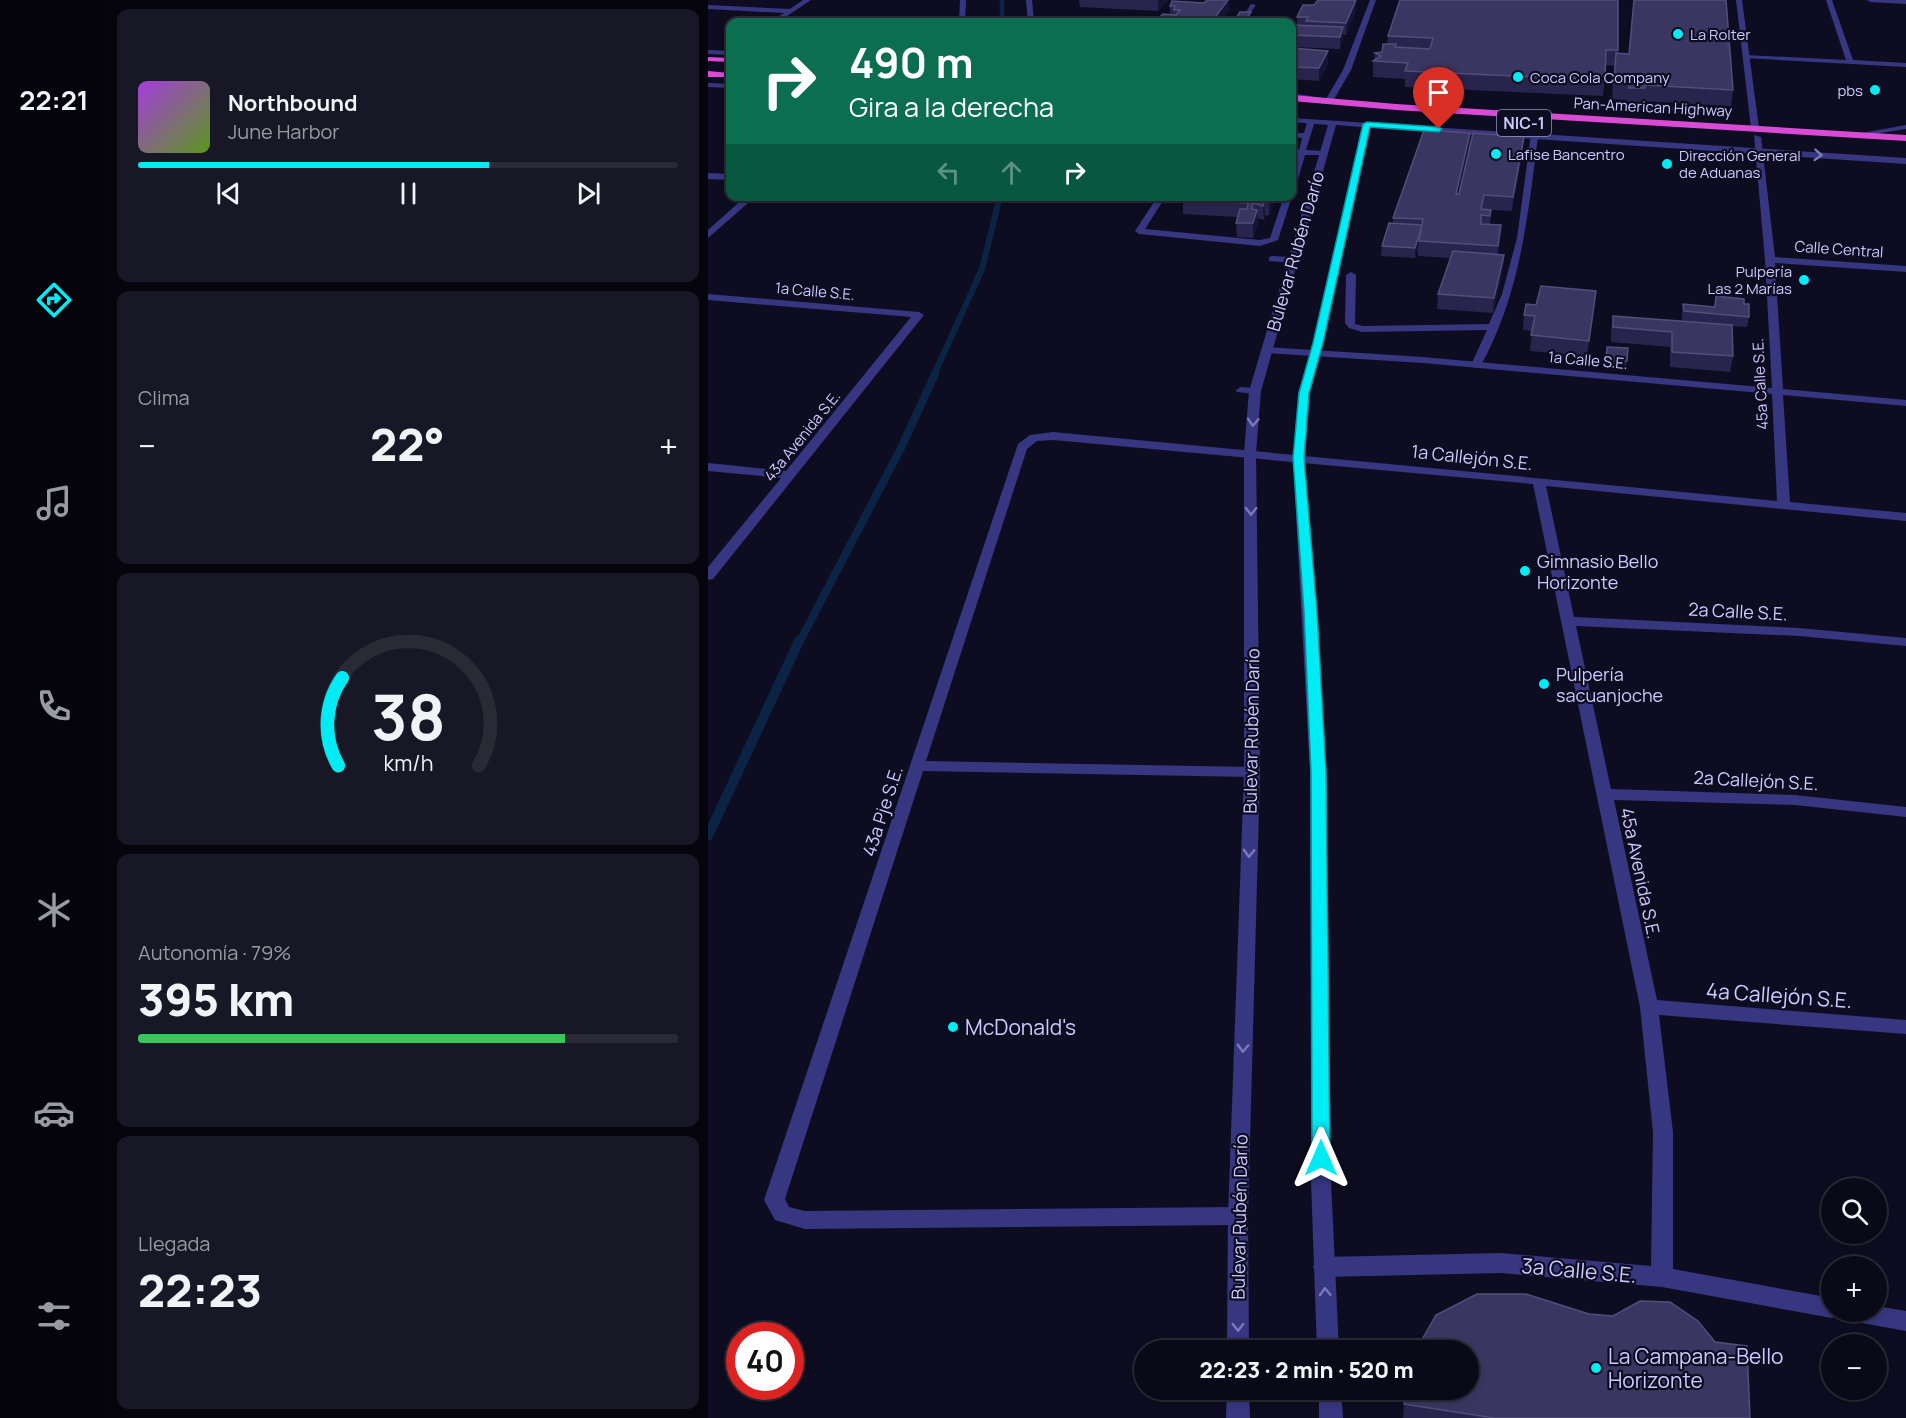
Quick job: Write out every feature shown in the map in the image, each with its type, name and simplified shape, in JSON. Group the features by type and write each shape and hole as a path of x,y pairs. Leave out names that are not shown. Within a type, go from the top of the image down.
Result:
{"highway":[{"path":"708,59 726,55"},
{"path":"708,74 726,75"},
{"name":"Pan-American Highway","path":"1296,97 1396,107 1639,121 1906,146"},
{"name":"Pan-American Highway","path":"1304,110 1906,138"}],"street":[{"path":"781,18 808,0"},
{"path":"1330,99 1347,70 1373,0"},
{"path":"1739,0 1760,151"},
{"path":"1870,0 1906,2"},
{"path":"708,7 792,11"},
{"path":"708,52 726,54"},
{"path":"708,85 726,86"},
{"path":"1296,97 1396,107"},
{"path":"1296,120 1906,161"},
{"name":"Bulevar Rubén Darío","path":"1238,1340 1238,1216 1252,772 1251,453 1256,391 1333,123"},
{"path":"1328,1340 1324,1267 1318,772 1299,458 1304,393 1367,124"},
{"name":"45a Calle S.E.","path":"1760,151 1770,260 1785,506"},
{"path":"708,176 726,177"},
{"path":"708,235 746,201"},
{"name":"Calle Central","path":"1770,260 1906,269"},
{"name":"1a Calle S.E.","path":"708,297 919,315"},
{"name":"43a Avenida S.E.","path":"708,576 919,315"},
{"name":"1a Calle S.E.","path":"1267,350 1476,365 1906,404"},
{"name":"1a Callejón S.E.","path":"1034,438 1053,436 1251,453 1906,517"},
{"name":"43a Pje S.E.","path":"1034,438 1022,447 774,1200 782,1214 805,1220 1238,1216"},
{"path":"708,467 789,475"},
{"name":"45a Avenida S.E.","path":"1539,482 1648,1007 1663,1132 1662,1277"},
{"name":"2a Calle S.E.","path":"1568,621 1799,632 1906,642"},
{"path":"917,766 1252,772"},
{"name":"2a Callejón S.E.","path":"1604,794 1795,800 1906,812"},
{"name":"4a Callejón S.E.","path":"1648,1007 1906,1027"},
{"name":"3a Calle S.E.","path":"1324,1267 1501,1263 1662,1277 1821,1306"},
{"path":"1887,1318 1906,1321"},
{"path":"1238,1400 1238,1418"},
{"path":"1330,1400 1331,1418"}],"lane":[{"path":"962,18 963,0"},
{"path":"1029,0 1031,18"},
{"path":"1829,0 1850,62"},
{"path":"1245,16 1253,5"},
{"path":"1746,57 1906,65"},
{"path":"1639,121 1639,108 1643,97"},
{"path":"1639,108 1711,110"},
{"path":"1296,167 1311,121"},
{"path":"1855,135 1906,127"},
{"path":"1296,135 1308,136"},
{"path":"1476,365 1507,294 1521,238 1534,136"},
{"path":"1296,152 1323,153"},
{"path":"1159,201 1139,231 1180,233 1200,238 1260,243 1274,240 1286,201"},
{"path":"1144,223 1181,225"},
{"path":"1272,259 1292,260"},
{"path":"1351,275 1350,323 1352,326 1362,328 1492,327"},
{"path":"1241,390 1256,391"}],"building":[{"path":"1207,0 1228,0 1214,18 1159,18 1163,14 1176,15 1180,10 1174,10 1175,6 1170,6 1172,1 1204,3"},
{"path":"1318,0 1356,0 1346,23 1306,21 1308,17 1297,17 1303,5 1314,5"},
{"path":"1400,0 1618,0 1618,50 1606,50 1605,80 1405,71 1408,63 1373,61 1381,56 1375,53 1382,52 1383,44 1430,49 1433,38 1388,36"},
{"name":"La Rolter","path":"1634,0 1726,0 1733,90 1645,85 1645,88 1629,88 1629,84 1614,83 1616,53 1629,54"},
{"path":"1240,12 1251,12 1247,18 1236,18"},
{"path":"1296,25 1343,27 1340,37 1296,35"},
{"path":"1296,48 1328,51 1319,68 1296,67"},
{"path":"1424,130 1470,133 1456,194 1459,194 1473,133 1524,137 1513,197 1484,195 1481,209 1491,210 1490,216 1481,215 1481,224 1501,225 1498,246 1419,241 1423,219 1393,218"},
{"path":"1205,201 1269,201 1264,202 1263,206 1253,203 1252,209 1257,210 1253,223 1236,223 1240,209 1247,209 1248,203"},
{"path":"1389,223 1422,225 1415,248 1382,246"},
{"path":"1453,251 1504,255 1494,298 1438,294"},
{"path":"1541,286 1596,291 1589,341 1531,335 1535,316 1524,315 1526,304 1536,305"},
{"path":"1716,296 1744,299 1744,304 1749,304 1749,317 1684,311 1683,304 1715,307"},
{"path":"1613,316 1732,325 1733,356 1672,352 1672,332 1613,327"},
{"path":"1607,347 1628,348 1627,361 1606,360"},
{"name":"La Campana-Bello Horizonte","path":"1477,1294 1526,1294 1589,1314 1613,1316 1640,1301 1670,1302 1698,1321 1715,1342 1747,1346 1750,1418 1494,1418 1404,1404 1405,1400 1479,1400 1479,1340 1422,1340 1436,1315"}],"waterway":[{"path":"1002,0 1002,18"},
{"path":"934,375 982,269 999,201"},
{"path":"799,643 901,448 935,374"},
{"path":"708,836 799,641"}],"place":[{"name":"La Rolter","path":"1678,34"},
{"name":"Coca Cola Company","path":"1518,77"},
{"name":"pbs","path":"1875,90"},
{"name":"Lafise Bancentro","path":"1496,154"},
{"name":"Dirección General de Aduanas","path":"1667,164"},
{"name":"Pulpería Las 2 Marías","path":"1804,280"},
{"name":"Gimnasio Bello Horizonte","path":"1525,571"},
{"name":"Pulpería sacuanjoche","path":"1544,684"},
{"name":"McDonald's","path":"953,1027"},
{"name":"La Campana-Bello Horizonte","path":"1596,1368"}],"route":[{"path":"1321,1158 1318,772 1299,458 1304,393 1318,343 1367,124 1439,129"}]}
